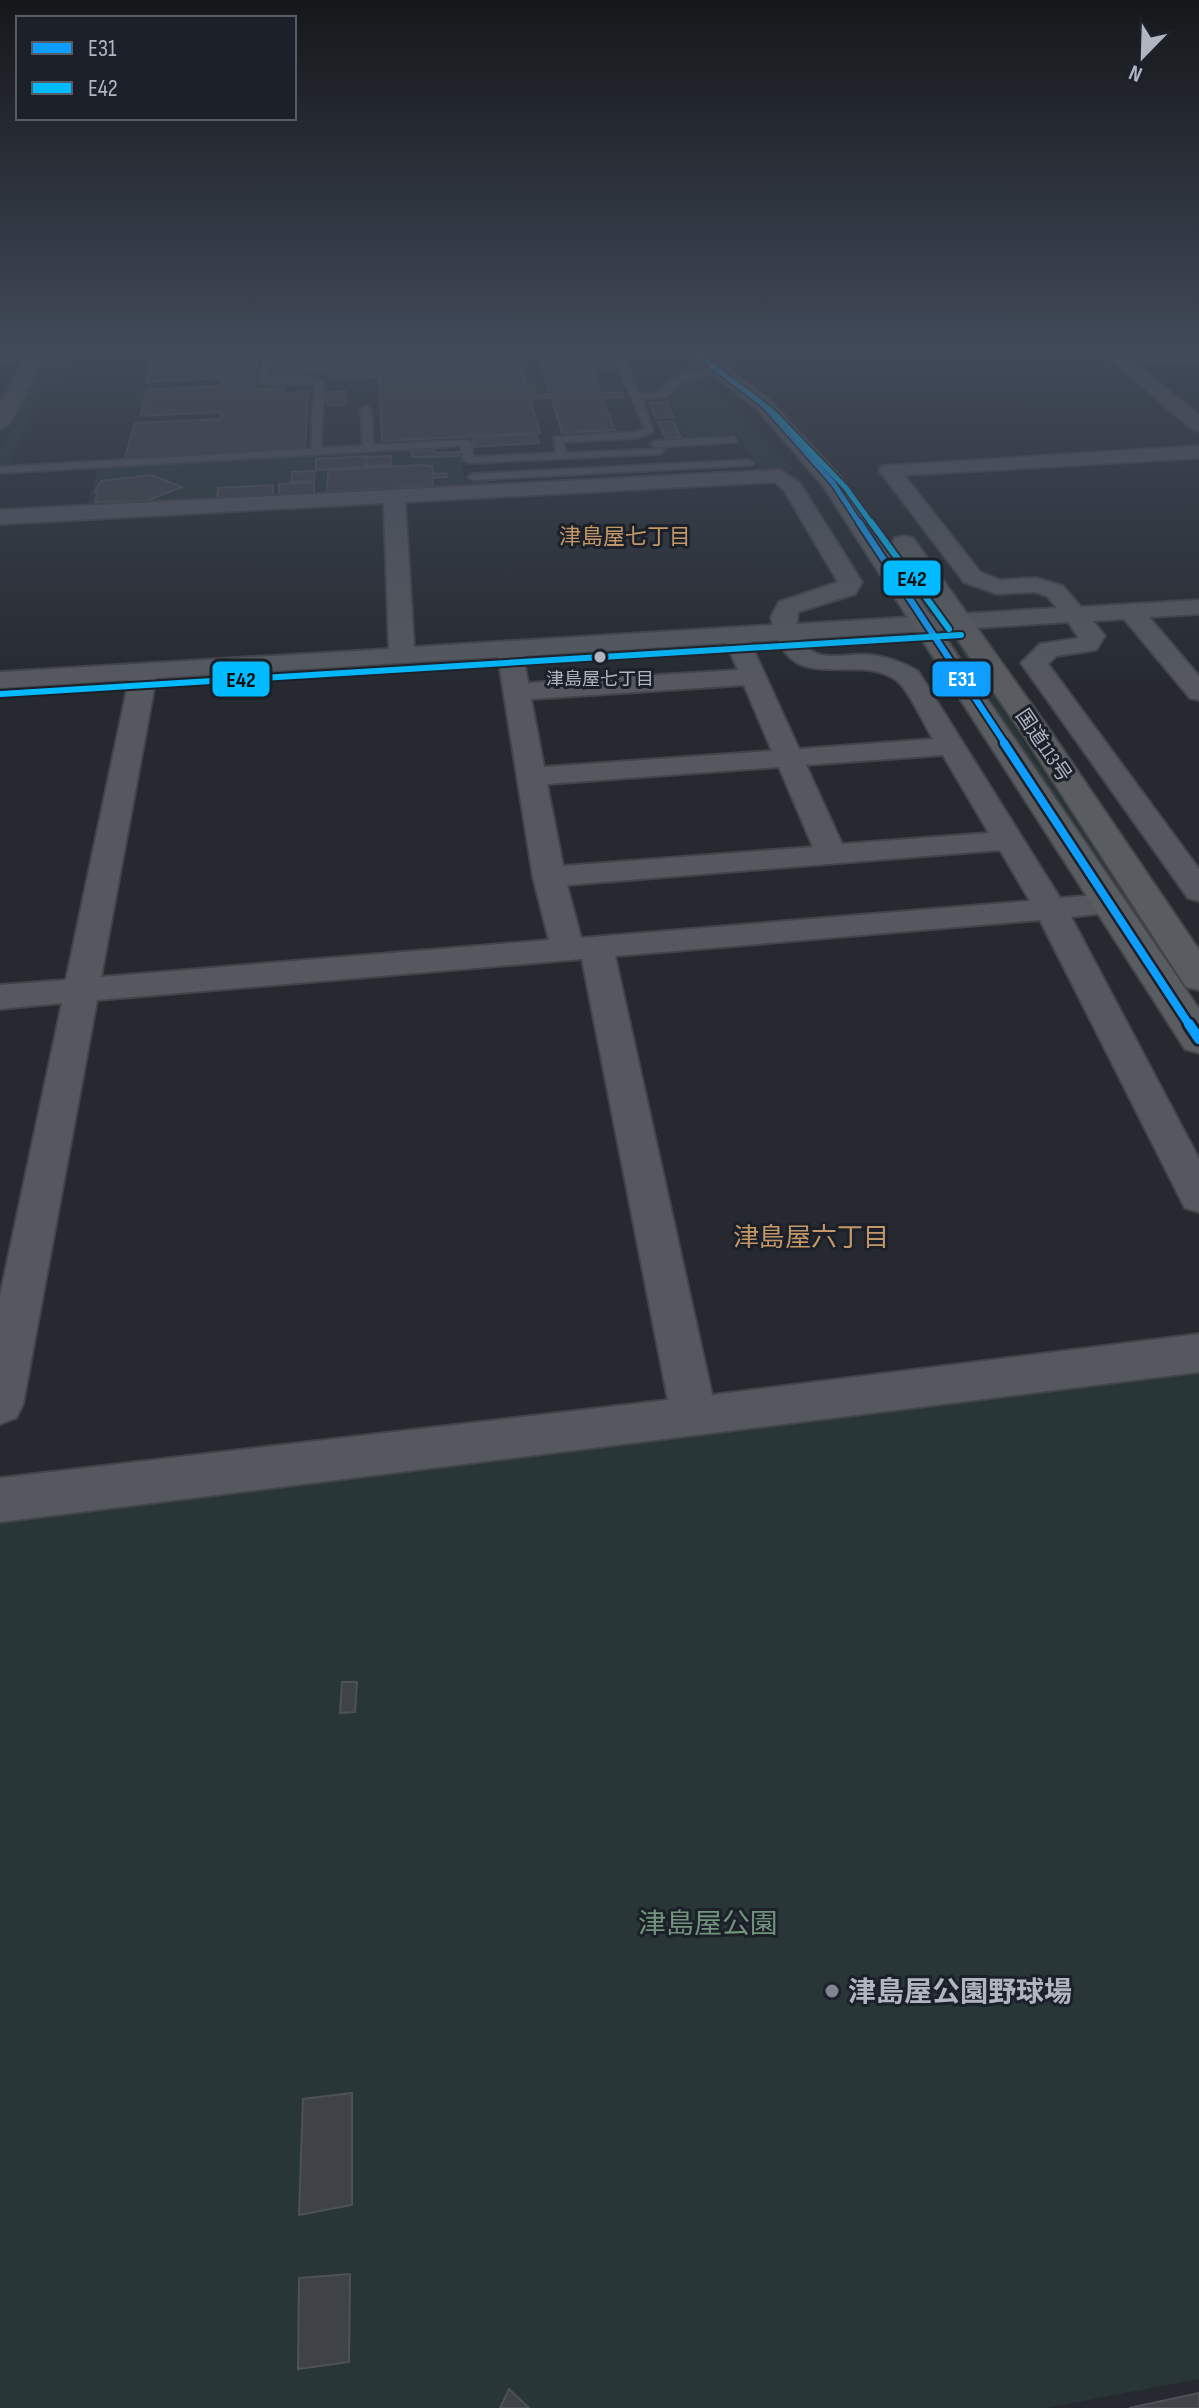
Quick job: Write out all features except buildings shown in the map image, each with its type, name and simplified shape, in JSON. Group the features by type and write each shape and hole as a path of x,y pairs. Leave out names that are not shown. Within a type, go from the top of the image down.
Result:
{"highway":[{"name":"国道113号","path":"814,461 833,483 1199,1039"},
{"name":"国道113号","path":"840,461 857,479 960,621 1199,978"}],"street":[{"path":"1038,461 889,470 972,577 997,587 1047,587 1055,591 1093,636 1093,641 1087,645 1049,649 1034,663 1199,894 1148,901"},
{"path":"0,517 394,495 667,472 780,476 792,486 850,582 847,589 836,595 788,607 783,617 794,648 808,658 835,664 867,662 886,665 909,677 1051,909 1199,1197"},
{"path":"394,495 402,656"},
{"path":"0,680 1199,607"},
{"path":"1131,612 1199,692"},
{"path":"735,635 831,854"},
{"path":"509,649 549,877 581,947 694,1417"},
{"path":"0,1404 144,672"},
{"path":"518,692 753,677"},
{"path":"530,777 952,746"},
{"path":"549,877 1011,840"},
{"path":"0,997 1110,904"},
{"path":"0,1500 1199,1353"}],"lane":[{"path":"0,470 160,461"},
{"path":"663,461 667,472"},
{"path":"473,477 667,472 748,463"}],"green space":[{"path":"0,461 11,461 8,467 0,468"},
{"path":"222,461 462,461 465,480 490,479 492,487 0,514 0,510 87,505 98,468"},
{"path":"754,461 785,461 795,471 761,473"},
{"path":"959,648 962,648 1199,1008 1199,1024 1012,743 990,698"},
{"name":"津島屋公園","path":"1199,1374 1199,2379 1045,2408 0,2408 0,1520"}],"transit line":[{"name":"E31","path":"814,461 833,483 1199,1039"},
{"name":"E42","path":"820,461 846,488 949,629"},
{"name":"E42","path":"1,694 961,635"}],"place":[{"name":"津島屋七丁目","path":"600,657"},
{"name":"津島屋公園野球場","path":"832,1991"}],"district":[{"name":"津島屋七丁目","path":"625,536"},
{"name":"津島屋六丁目","path":"811,1237"}]}
